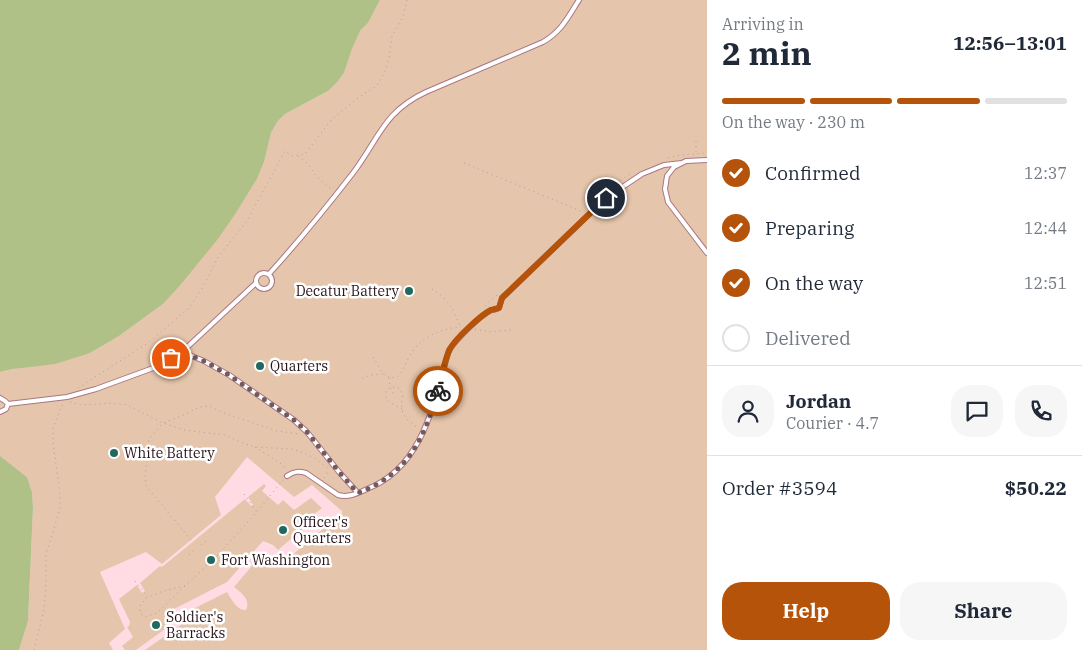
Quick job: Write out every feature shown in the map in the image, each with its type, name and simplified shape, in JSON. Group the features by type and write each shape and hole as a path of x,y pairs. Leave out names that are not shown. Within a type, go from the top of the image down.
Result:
{"lane":[{"path":"269,274 314,223 354,172 378,133 402,106 426,92 544,42 564,24 579,0"},
{"path":"289,474 306,473 338,495 344,497 378,485 394,472 420,441 434,406 450,350 453,344 469,328 491,310 499,308 502,298 606,198 642,174 664,165 707,160"},
{"path":"682,162 674,167 667,176 665,184 666,198 707,253"},
{"path":"0,398 8,404 65,399 156,367 182,352 256,283 256,278 260,274 265,272 272,279 272,284 264,289 256,283"},
{"path":"182,352 204,361 229,375 294,420 358,493"},
{"path":"0,412 6,409 8,404"}],"path":[{"path":"34,650 44,610 46,554 60,510 60,495 52,442 54,428 65,399 80,386 148,344 189,308 203,287 218,257 247,221 284,151 292,156 305,154 331,120 377,86 387,65 392,36 403,17 407,0"},
{"path":"696,141 696,160"},
{"path":"297,156 308,164 316,176 336,194"},
{"path":"464,163 582,212"},
{"path":"373,357 382,374 389,378 397,377 400,375 412,352 424,340 436,333 460,327 448,301 432,289"},
{"path":"469,328 490,332 511,330"},
{"path":"362,378 382,374"},
{"path":"389,378 390,387 394,395"},
{"path":"402,409 402,391 397,387 390,387 386,390 385,397 388,402 402,409 410,423 423,431"},
{"path":"65,399 82,405 111,403 127,405 163,423 184,430 225,435 255,447 280,463 289,474"},
{"path":"191,540 146,486 144,477 149,439 163,423 186,414 199,406 210,406 221,412 276,431 310,436"},
{"path":"255,447 292,449 310,455 329,470 320,483"},
{"path":"185,586 163,591 146,598 140,606 140,613 145,617 157,613 215,558 257,512 279,484"},
{"path":"244,494 257,512"},
{"path":"201,545 206,541"},
{"path":"189,555 194,550"},
{"path":"135,581 148,597"}],"shaded area":[{"path":"0,0 380,0 368,23 360,31 344,73 328,91 285,114 277,122 271,133 264,162 257,179 236,213 217,240 163,304 119,336 90,353 55,364 0,372"},
{"path":"380,0 707,0 707,650 145,650 185,622 183,614 227,592 237,607 246,610 246,599 234,587 263,553 284,562 343,512 312,485 294,497 247,457 215,497 221,515 162,564 146,552 100,572 125,629 109,643 113,650 19,650 28,621 32,492 27,477 0,456 0,372 90,353 119,336 163,304 236,213 257,179 264,162 271,133 277,122 285,114 328,91 344,73 360,31 368,23"},
{"path":"0,456 27,477 32,492 28,621 19,650 0,650"},
{"path":"264,484 266,486 262,491 278,505 283,500 294,510 311,498 322,508 301,524 304,528 278,550 273,545 263,541 227,582 174,609 176,621 136,650 125,650 122,646 133,637 127,627 130,622 119,599 137,585 142,593 145,591 140,583 245,499 251,506 253,505 248,497"}],"way so far":[{"path":"171,358 182,352 204,361 229,375 294,420 307,432 358,493 386,480 409,457 420,441 438,391"}],"place":[{"name":"Decatur Battery","path":"409,291"},
{"name":"Quarters","path":"260,366"},
{"name":"White Battery","path":"114,453"},
{"name":"Officer's Quarters","path":"283,530"},
{"name":"Fort Washington","path":"211,560"},
{"name":"Soldier's Barracks","path":"156,625"}],"route":[{"path":"438,391 453,344 484,315 491,310 499,308 502,298 606,198"}]}
